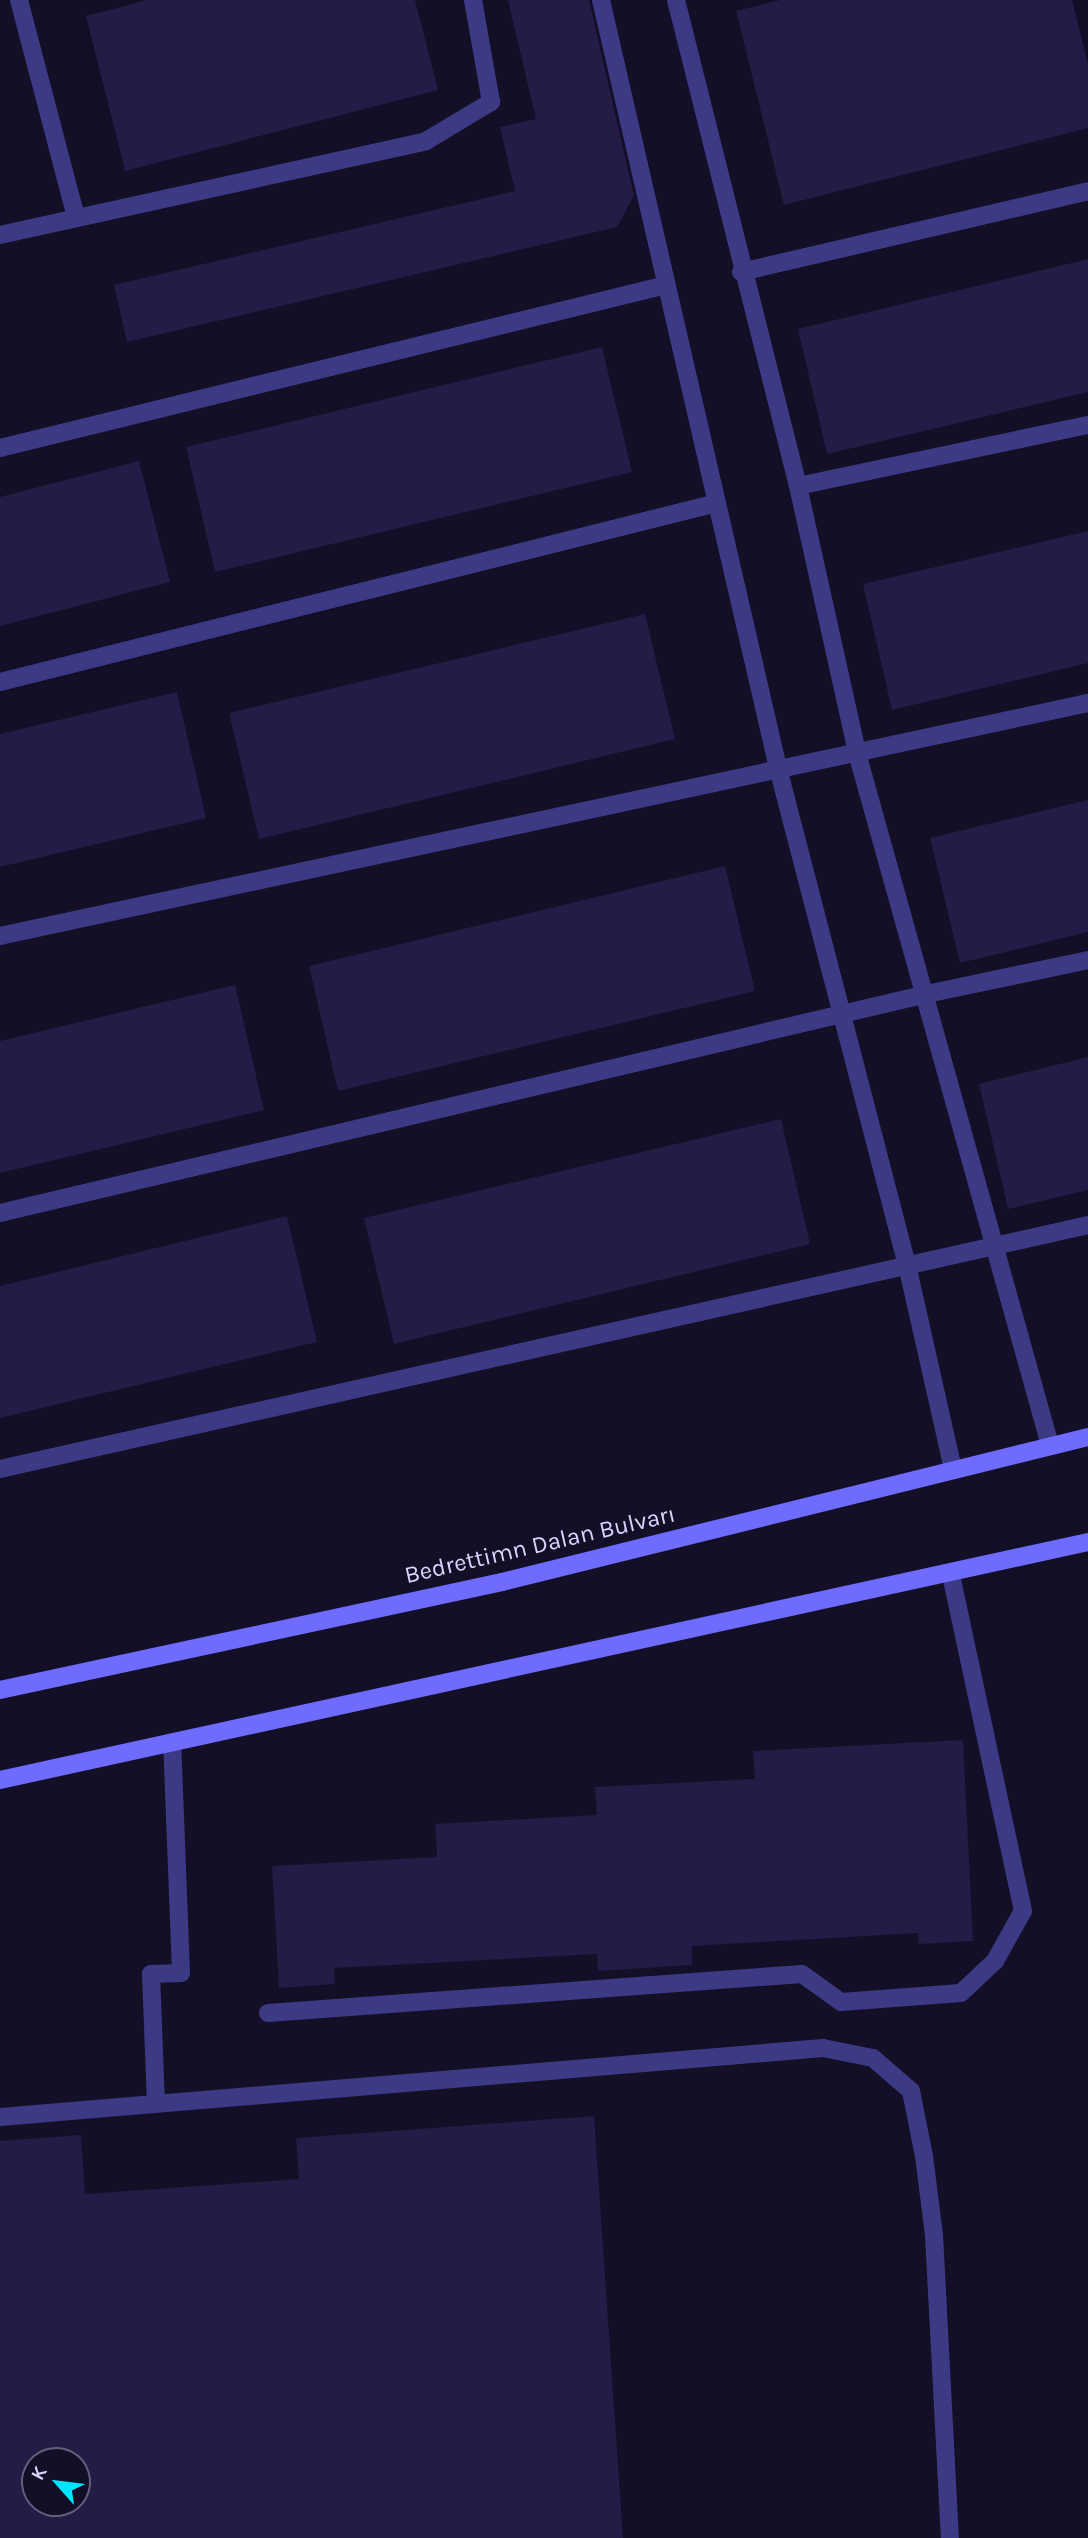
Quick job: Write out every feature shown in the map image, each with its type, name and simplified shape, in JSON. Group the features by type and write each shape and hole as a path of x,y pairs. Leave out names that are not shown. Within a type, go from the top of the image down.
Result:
{"main road":[{"name":"Bedrettimn Dalan Bulvarı","path":"0,1690 502,1582 1088,1437"},
{"path":"0,1780 1088,1542"}],"lane":[{"path":"19,0 76,218"},
{"path":"0,235 426,141 491,102 473,0"},
{"path":"601,0 779,772 844,1014 907,1265 954,1469"},
{"path":"676,0 741,272 798,486 857,753 922,995 1050,1445"},
{"path":"741,272 1088,191"},
{"path":"0,448 666,285"},
{"path":"798,486 1088,425"},
{"path":"0,682 717,503"},
{"path":"0,936 779,772 1088,703"},
{"path":"0,1213 922,995 1088,960"},
{"path":"0,1469 1088,1225"},
{"path":"268,2013 802,1975 841,2002 961,1993 995,1961 1023,1911 951,1574"},
{"path":"156,2104 151,1974 181,1973 172,1742"},
{"path":"0,2117 822,2048 873,2059 911,2091 924,2156 934,2235 950,2538"}],"building":[{"path":"147,0 415,0 438,90 125,171 86,16"},
{"path":"508,0 589,0 634,196 617,227 127,342 114,285 515,191 500,127 536,119"},
{"path":"780,0 1072,0 1088,64 1088,128 784,205 736,11"},
{"path":"1088,259 1088,392 827,454 798,329"},
{"path":"602,347 632,472 215,572 186,447"},
{"path":"139,461 170,582 0,626 0,497"},
{"path":"1088,531 1088,663 892,710 863,584"},
{"path":"645,614 675,739 259,839 229,713"},
{"path":"177,692 206,818 0,867 0,734"},
{"path":"1088,800 1088,932 960,963 930,838"},
{"path":"725,866 755,991 338,1091 309,966"},
{"path":"235,985 264,1110 0,1173 0,1041"},
{"path":"1088,1057 1088,1190 1008,1209 979,1084"},
{"path":"781,1119 810,1244 394,1344 364,1218"},
{"path":"287,1216 317,1342 0,1418 0,1286"},
{"path":"963,1740 973,1941 919,1944 918,1933 692,1946 692,1965 598,1971 597,1954 334,1968 335,1984 279,1988 272,1866 437,1857 435,1824 597,1815 595,1787 755,1779 753,1751"},
{"path":"594,2116 623,2538 0,2538 0,2141 81,2135 85,2194 299,2179 296,2138"}]}
